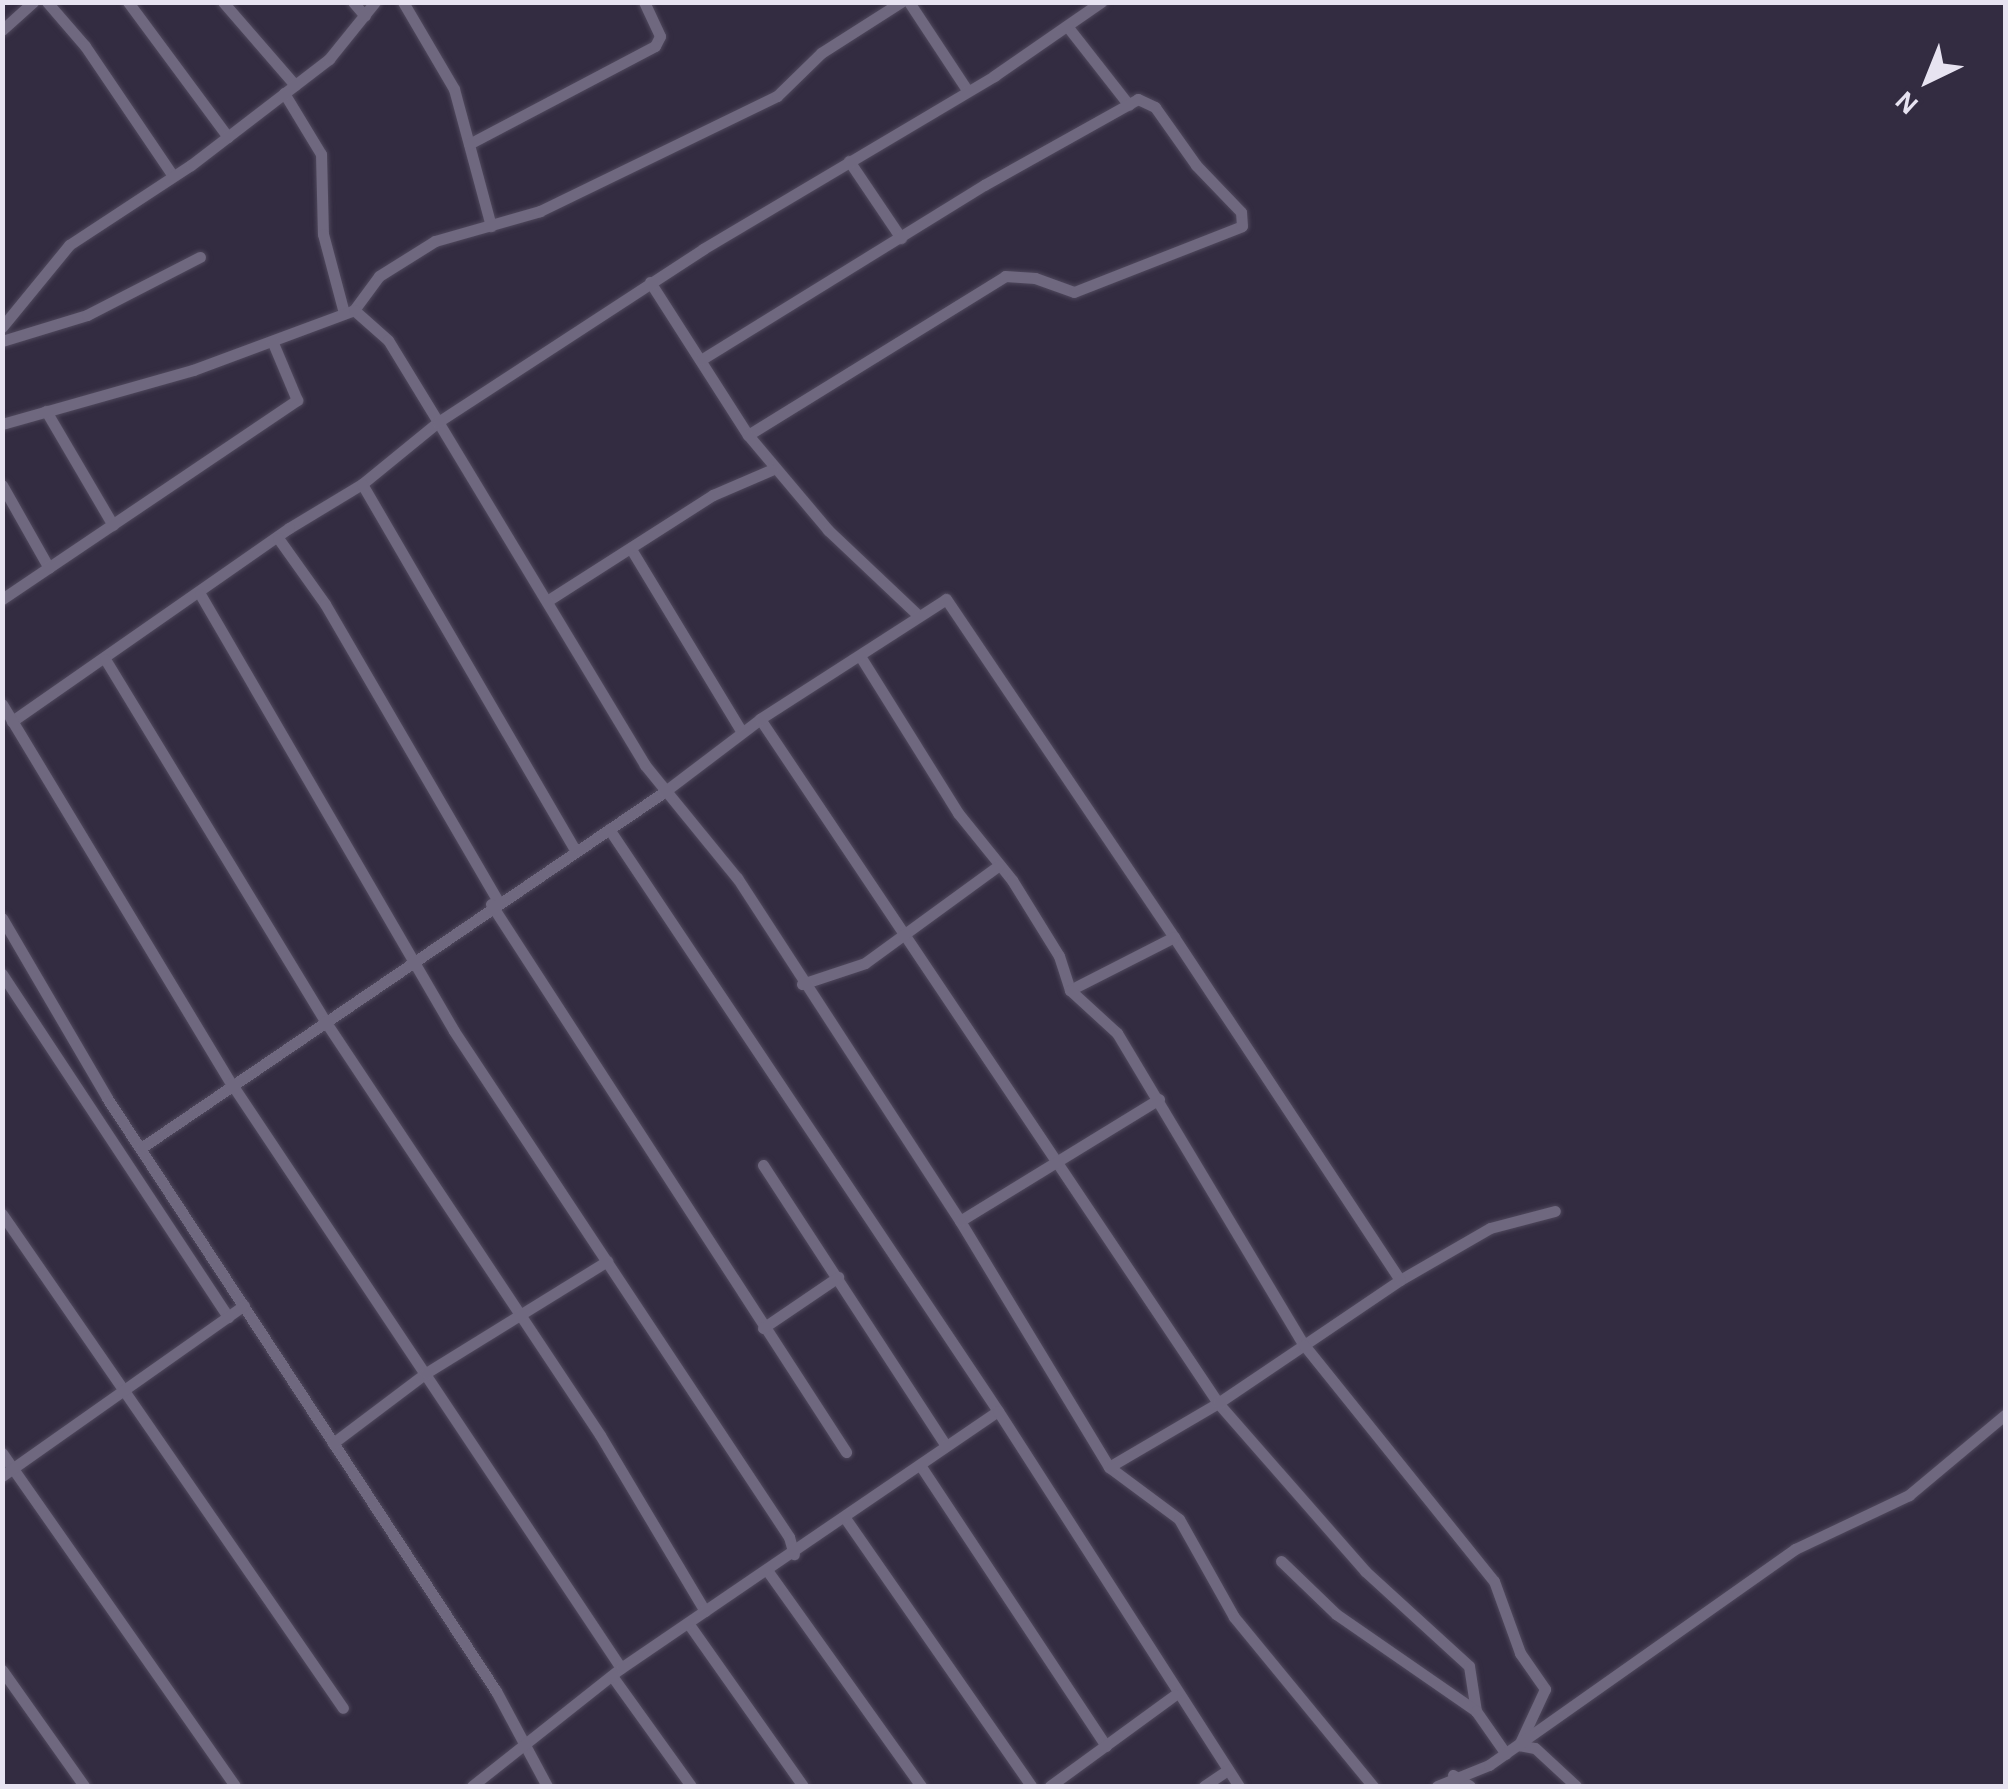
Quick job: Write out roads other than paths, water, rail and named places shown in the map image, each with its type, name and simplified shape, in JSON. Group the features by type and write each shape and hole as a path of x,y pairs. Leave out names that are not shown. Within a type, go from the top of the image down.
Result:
{"street":[{"path":"2,30 33,2"},
{"path":"46,2 85,46 173,176"},
{"path":"128,2 228,136"},
{"path":"223,2 289,89 321,154 323,234 349,311 388,340 664,792 737,878 802,984 960,1222 1109,1467 1180,1520 1234,1618 1372,1786"},
{"path":"353,2 366,16"},
{"path":"4,318 69,245 173,176 329,59 375,2"},
{"path":"403,2 454,89 492,226"},
{"path":"469,144 656,46 660,36 644,2"},
{"path":"2,424 273,343 349,311 378,276 436,241 540,211 763,104 821,53 901,2"},
{"path":"909,2 967,90"},
{"path":"12,721 362,484 438,422 650,282 967,90 1067,26 1087,7 1102,2"},
{"path":"1067,26 1129,105"},
{"path":"701,360 901,238 1143,99 1155,107 1196,165 1241,212 1242,226 1074,292 1035,278 1005,276 748,435"},
{"path":"849,160 901,238"},
{"path":"2,341 87,315 200,257"},
{"path":"650,282 771,470 918,615"},
{"path":"2,599 297,400 273,343"},
{"path":"46,411 113,525"},
{"path":"547,601 713,495 771,470"},
{"path":"362,484 575,850"},
{"path":"2,485 49,568"},
{"path":"278,538 324,604 494,902 763,1328 846,1452"},
{"path":"631,549 742,732"},
{"path":"200,594 412,960 794,1554"},
{"path":"141,1148 494,902 664,792 760,719 946,599 1400,1280"},
{"path":"860,656 1059,956 1070,990 1117,1033 1160,1099 1304,1345 1494,1581 1520,1653 1544,1690 1520,1745"},
{"path":"105,659 325,1021 522,1315 705,1611"},
{"path":"2,704 231,1083 426,1374 691,1786"},
{"path":"760,719 908,934 1218,1403 1364,1571 1469,1666 1476,1711"},
{"path":"610,829 998,1411 1174,1696 1239,1786"},
{"path":"802,984 842,976 908,934 998,866"},
{"path":"2,918 141,1148 496,1691 547,1786"},
{"path":"1070,990 1174,937"},
{"path":"2,974 228,1317"},
{"path":"960,1222 1160,1099"},
{"path":"763,1166 946,1446"},
{"path":"1109,1467 1218,1403 1400,1280 1490,1228 1555,1211"},
{"path":"2,1214 126,1388 343,1708"},
{"path":"334,1443 426,1374 607,1262"},
{"path":"763,1328 838,1276"},
{"path":"8,1472 244,1305"},
{"path":"472,1786 617,1672 768,1573 998,1411"},
{"path":"1437,1786 1520,1745 1795,1549 1909,1494 2006,1414"},
{"path":"2,1453 8,1472 235,1786"},
{"path":"920,1466 1106,1746"},
{"path":"845,1518 1031,1786"},
{"path":"1281,1561 1336,1614 1476,1711 1506,1754"},
{"path":"768,1573 921,1786"},
{"path":"688,1623 803,1786"},
{"path":"2,1670 84,1786"},
{"path":"1050,1786 1174,1696"},
{"path":"1520,1745 1535,1748 1576,1786"},
{"path":"1204,1786 1228,1770"},
{"path":"1453,1775 1470,1786"}]}
